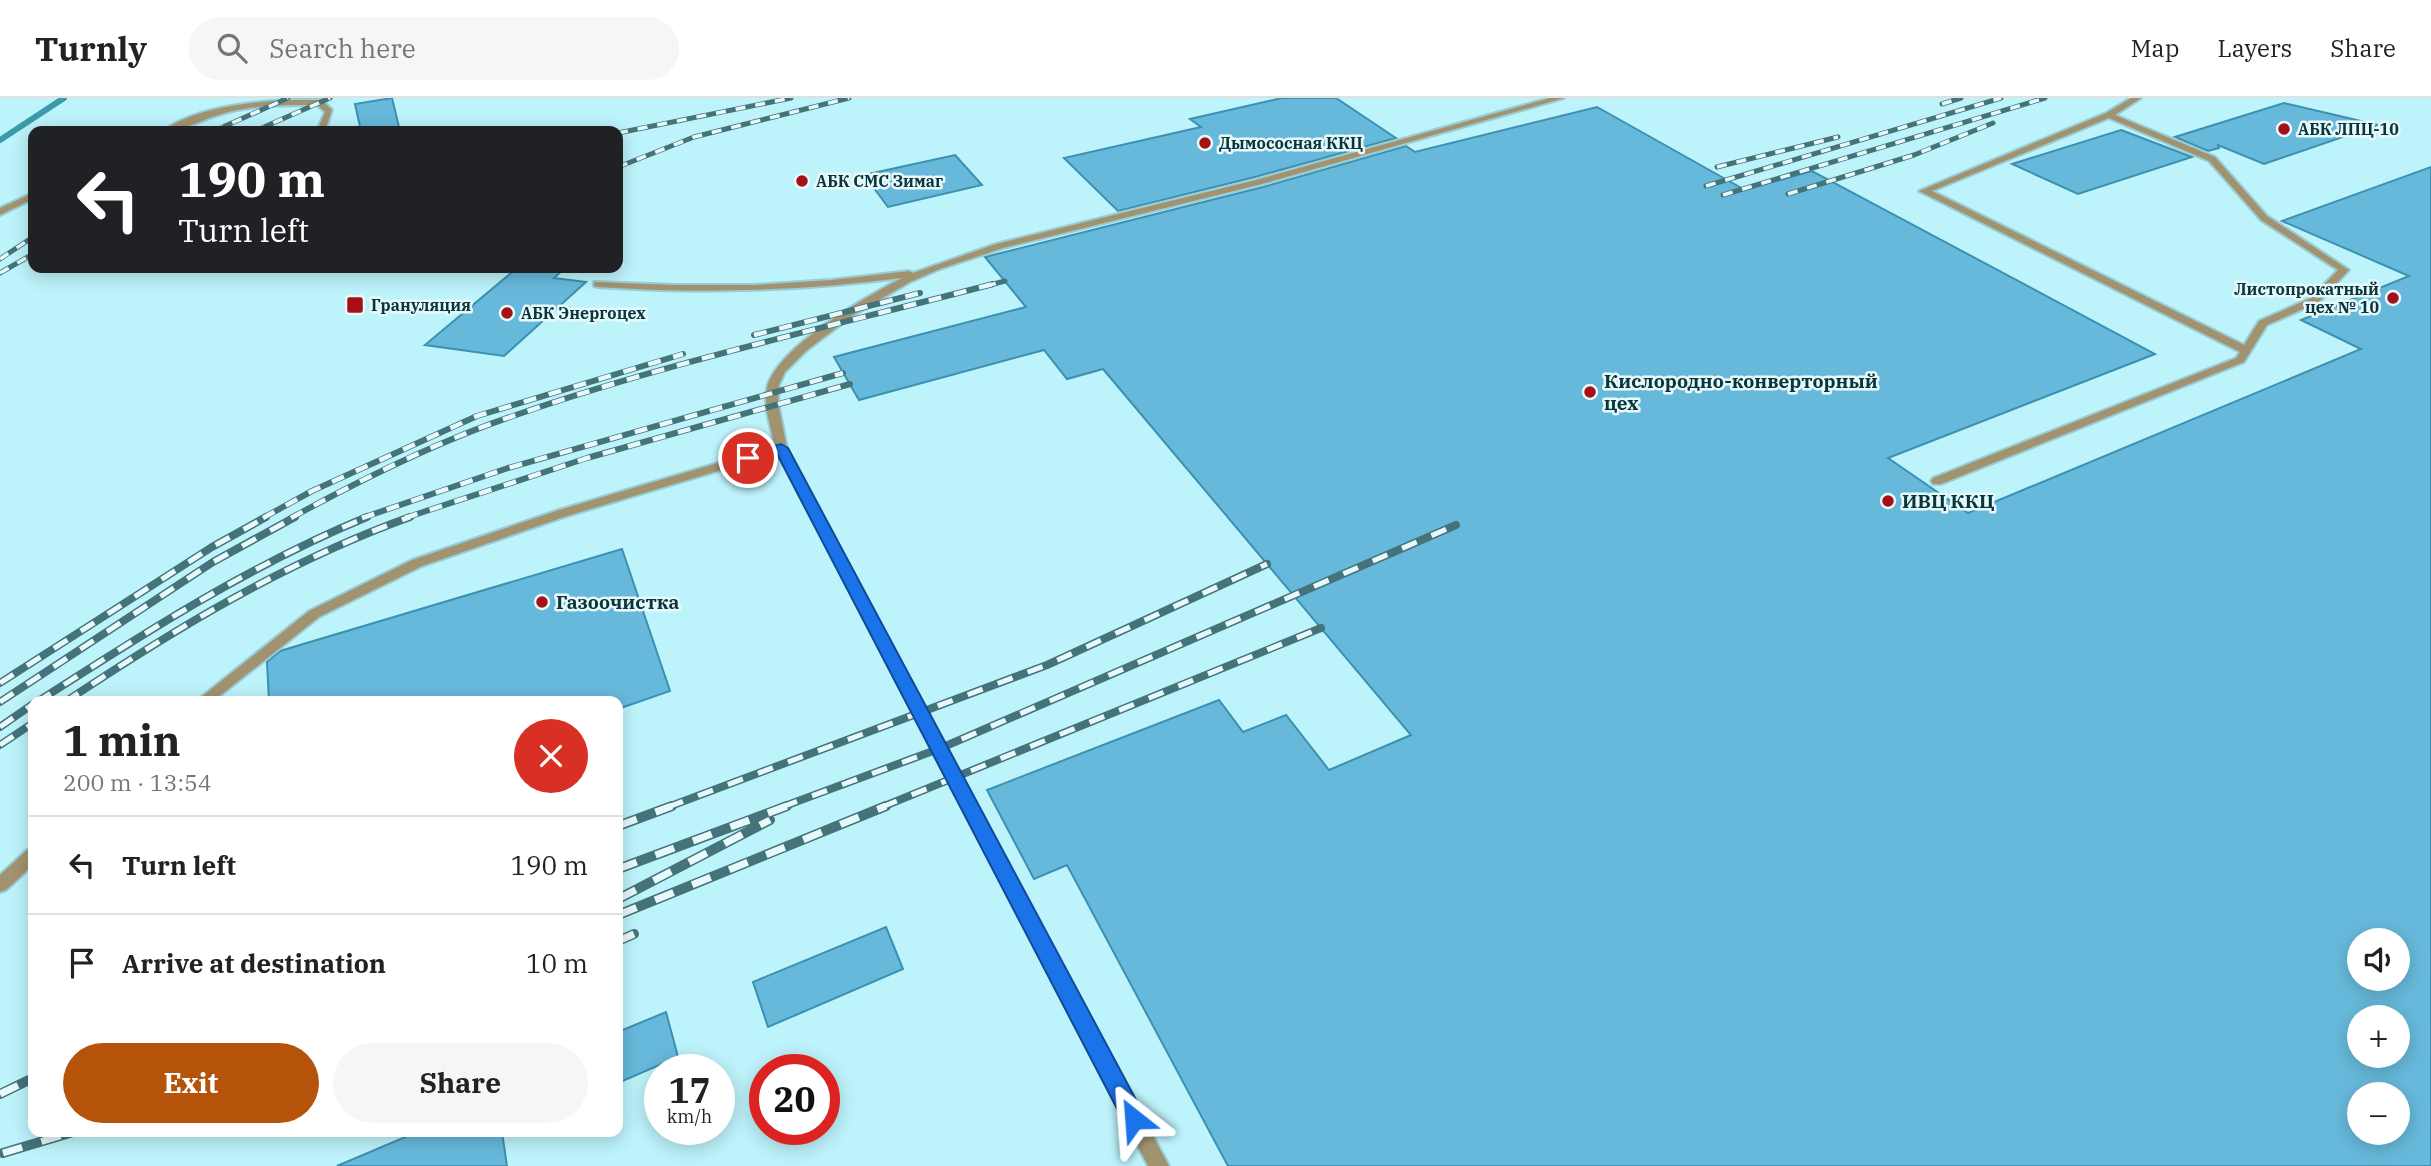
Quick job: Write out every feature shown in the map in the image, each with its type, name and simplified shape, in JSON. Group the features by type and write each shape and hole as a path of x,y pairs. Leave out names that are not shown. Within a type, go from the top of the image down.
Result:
{"lane":[{"path":"1159,1166 781,448 772,406 777,375 848,310 917,272 974,252 1259,182 1560,98"},
{"path":"2137,98 2109,115 1924,191 2245,350"},
{"path":"181,126 240,105 308,102 319,103 329,112 323,126"},
{"path":"1937,481 2240,360 2263,323 2315,300 2344,270 2264,218 2212,159 2109,115"},
{"path":"0,212 28,198"},
{"path":"597,284 651,289 752,289 832,285 917,272"},
{"path":"209,696 314,614 417,563 563,513 781,448"},
{"path":"0,885 28,860"}],"building":[{"path":"392,98 399,126 360,126 355,104"},
{"path":"1282,98 1336,98 1396,138 1118,211 1064,158 1201,127 1190,119"},
{"name":"АБК ЛПЦ-10","path":"2284,103 2378,125 2264,164 2218,145 2219,148 2208,151 2175,137"},
{"path":"1597,107 1745,190 1812,171 2155,354 1888,458 1968,513 2361,349 2301,320 2409,276 2282,221 2431,167 2431,1166 1228,1166 1067,865 1034,879 987,790 1219,700 1243,732 1286,715 1329,770 1411,735 1103,369 1067,379 1044,350 859,400 834,357 1026,307 985,257 1263,187 1406,146 1415,152"},
{"path":"2121,130 2192,157 2078,194 2012,164"},
{"path":"955,155 982,185 888,207 864,175"},
{"name":"АБК Энергоцех","path":"511,273 560,273 554,278 586,282 504,356 425,345"},
{"name":"Газоочистка","path":"622,549 670,691 623,707 623,696 269,696 267,662 280,651"},
{"path":"886,927 903,969 768,1027 753,982"},
{"path":"666,1012 677,1054 644,1054 644,1072 623,1081 623,1030"},
{"path":"405,1137 503,1137 507,1166 337,1166"}],"waterway":[{"path":"0,140 64,98"}],"railway":[{"path":"225,126 288,98"},
{"path":"266,126 330,98"},
{"path":"623,132 791,98"},
{"path":"623,165 694,137 849,98"},
{"path":"1942,104 1961,98"},
{"path":"1706,186 2001,98"},
{"path":"1723,195 2045,98"},
{"path":"1788,194 1914,155 1993,123"},
{"path":"1717,167 1838,137"},
{"path":"0,259 28,240"},
{"path":"0,273 28,257"},
{"path":"986,286 1005,281"},
{"path":"291,518 400,462 513,416 631,378 993,284"},
{"path":"754,335 920,293"},
{"path":"263,518 312,491 477,416 683,354"},
{"path":"362,518 508,468 843,373"},
{"path":"405,518 587,458 850,384"},
{"path":"0,683 212,547 266,517"},
{"path":"0,702 213,562 295,517"},
{"path":"46,696 157,626 239,579 367,517"},
{"path":"74,696 190,623 275,576 410,517"},
{"path":"782,807 941,748 1456,525"},
{"path":"668,807 1047,665 1267,564"},
{"path":"882,807 1321,628"},
{"path":"0,727 28,707"},
{"path":"0,745 28,726"},
{"path":"623,824 672,806"},
{"path":"623,867 787,806"},
{"path":"623,913 886,806"},
{"path":"623,896 770,820"},
{"path":"623,939 634,934"},
{"path":"0,1094 28,1080"},
{"path":"3,1153 56,1137"}],"place":[{"name":"АБК ЛПЦ-10","path":"2284,129"},
{"name":"Дымососная ККЦ","path":"1205,143"},
{"name":"АБК СМС Зимаг","path":"802,181"},
{"name":"Листопрокатный цех № 10","path":"2393,298"},
{"name":"Грануляция","path":"355,305"},
{"name":"АБК Энергоцех","path":"507,313"},
{"name":"Кислородно-конверторный цех","path":"1590,392"},
{"name":"ИВЦ ККЦ","path":"1888,501"},
{"name":"Газоочистка","path":"542,602"}],"route":[{"path":"748,458 781,448 923,713 1134,1119"}]}
